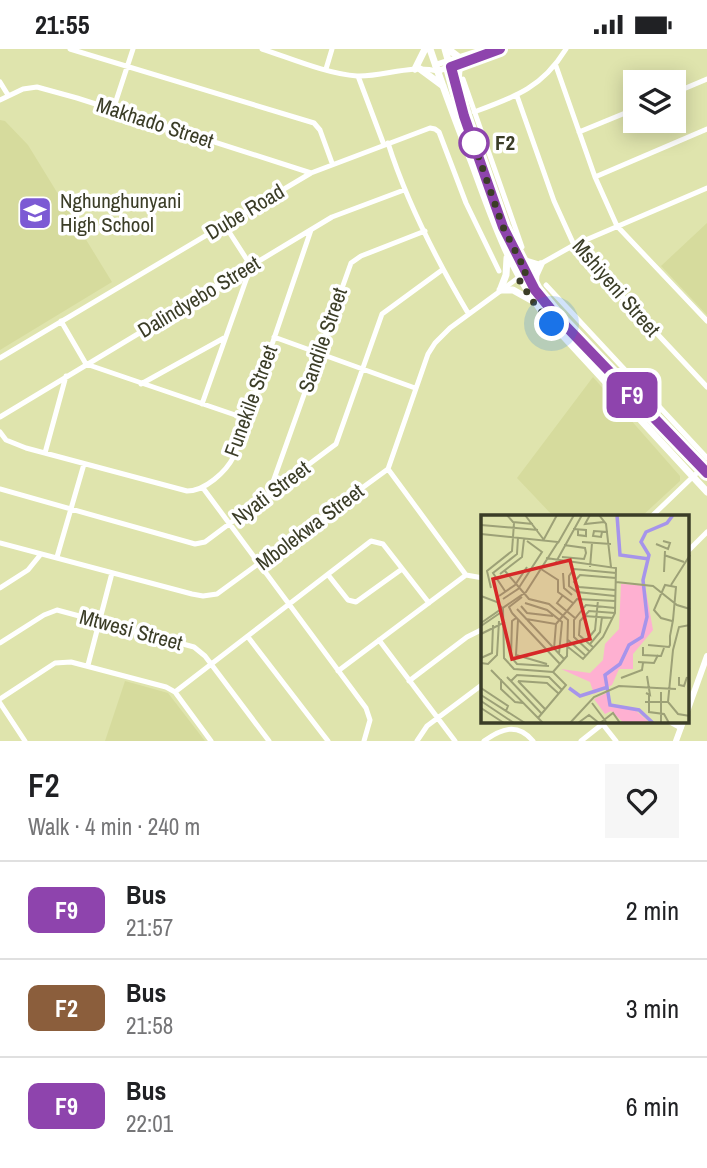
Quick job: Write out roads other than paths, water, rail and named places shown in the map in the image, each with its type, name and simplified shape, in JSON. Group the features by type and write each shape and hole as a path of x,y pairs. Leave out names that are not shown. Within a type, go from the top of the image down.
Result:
{"main road":[{"path":"425,49 418,69 443,87"},
{"path":"430,49 434,68 511,253 526,272 535,290 558,318 705,471"},
{"path":"447,49 463,59 458,73 460,102"},
{"path":"447,49 460,102 518,278 534,303 707,492"},
{"path":"511,253 526,261 541,264 536,275 535,290"},
{"path":"511,253 500,289 519,292 534,303"}],"street":[{"path":"70,49 314,123 320,130 331,163"},
{"path":"114,110 133,49"},
{"path":"262,49 358,76 434,68 485,49"},
{"path":"326,69 332,49"},
{"path":"463,59 499,49"},
{"path":"474,112 517,96 536,85 556,66 566,49"},
{"path":"556,66 595,177 617,226 707,321"},
{"path":"358,76 404,190 442,270 468,313"},
{"path":"463,79 522,247"},
{"path":"686,88 707,79"},
{"path":"0,82 8,95"},
{"name":"Makhado Street","path":"0,100 27,87 37,87 311,173"},
{"name":"Mshiyeni Street","path":"517,96 554,201 574,245 707,387"},
{"path":"579,132 623,114"},
{"name":"Dube Road","path":"0,358 311,173 331,163 430,128 437,130 466,203 499,271"},
{"path":"595,177 707,129"},
{"path":"481,578 466,575 388,469 415,388 435,342 468,313 526,272 574,245 707,188"},
{"name":"Dalindyebo Street","path":"0,417 332,217 404,190"},
{"path":"202,404 251,266 224,224"},
{"name":"Funekile Street","path":"203,488 230,463 311,230"},
{"name":"Sandile Street","path":"270,493 347,271 354,259 425,231"},
{"name":"Nyati Street","path":"0,489 195,544 205,541 337,444 382,314 442,270"},
{"path":"546,285 707,459"},
{"path":"61,321 86,364 247,419"},
{"path":"141,384 225,337"},
{"path":"274,337 415,388"},
{"path":"45,453 66,376"},
{"path":"0,432 10,443 84,464 187,491 203,488 369,716 364,741"},
{"path":"57,558 84,464"},
{"name":"Mbolekwa Street","path":"0,543 192,594 211,596 225,590 388,469"},
{"path":"653,515 693,477 705,471"},
{"path":"690,549 707,532"},
{"path":"175,692 371,541 383,544 429,603"},
{"path":"0,588 28,570 41,554"},
{"path":"329,576 348,600 356,602 402,569"},
{"path":"88,665 113,573"},
{"path":"338,671 466,575"},
{"name":"Mtwesi Street","path":"0,643 54,611 194,647 200,650 212,665 269,741"},
{"path":"409,681 481,629"},
{"path":"248,637 328,741"},
{"path":"379,640 455,741"},
{"path":"690,704 707,657"},
{"path":"25,741 0,701 55,663 65,661 166,687 175,692 211,741"},
{"path":"416,741 421,732 437,717 481,685"},
{"path":"581,741 602,723"},
{"path":"604,723 616,741"},
{"path":"676,741 682,725"},
{"path":"484,741 500,730 515,729 522,731 533,741"}],"place":[{"name":"F2","path":"474,143"},
{"name":"Nghunghunyani High School","path":"35,213"}]}
